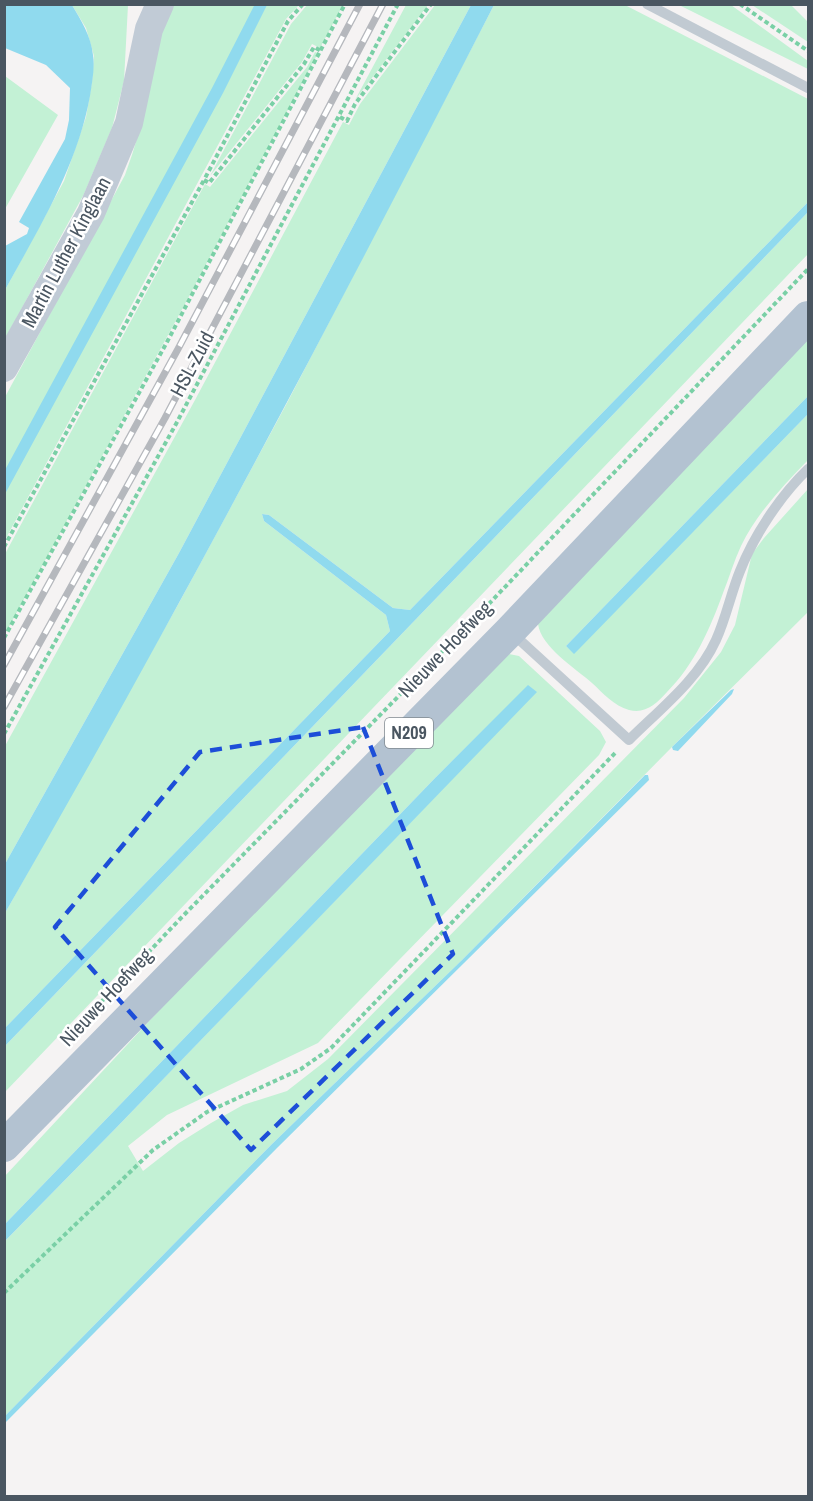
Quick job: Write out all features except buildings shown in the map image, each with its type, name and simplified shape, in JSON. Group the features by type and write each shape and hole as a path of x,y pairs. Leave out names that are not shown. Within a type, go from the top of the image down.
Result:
{"main road":[{"name":"Nieuwe Hoefweg","path":"4,1146 510,631 808,317"}],"street":[{"name":"Martin Luther Kinglaan","path":"4,368 95,203 129,123 150,13"}],"lane":[{"path":"646,4 808,88"},
{"path":"629,740 690,680 716,641 741,569 767,519 796,480 808,469"},
{"name":"Nieuwe Hoefweg","path":"510,631 629,740"}],"path":[{"path":"4,547 288,21 303,4"},
{"name":"HSL-Zuid","path":"4,638 167,342 345,4"},
{"name":"HSL-Zuid","path":"4,734 176,424 398,4"},
{"path":"340,117 347,121 356,104 431,4"},
{"path":"740,4 808,51"},
{"path":"204,180 209,183 304,64 314,47 321,51"},
{"name":"Nieuwe Hoefweg","path":"84,1020 485,608 808,269"},
{"path":"4,1293 153,1150 207,1112 301,1069 331,1048 629,740"}],"highlighted area":[{"path":"363,727 453,954 251,1150 55,927 200,752"}],"green space":[{"path":"72,5 128,5 124,81 112,128 84,194 5,339 5,290 64,181 86,117 94,56 86,28"},
{"path":"167,5 299,5 286,19 5,540 5,397 125,175 144,112"},
{"path":"307,5 343,5 320,48 312,44 302,62 210,176 291,24"},
{"path":"406,5 428,5 355,100"},
{"path":"435,5 471,5 179,553 5,864 5,746 195,400 343,122 349,125 360,104"},
{"path":"494,5 625,5 808,99 808,202 410,610 393,608 269,515 262,514 264,521 386,615 390,631 5,1028 5,913 180,601 287,403"},
{"path":"679,5 731,5 808,61 808,69"},
{"path":"752,5 791,5 808,22 808,42"},
{"path":"315,52 318,53 186,302 5,634 5,554 205,184 210,187 307,67"},
{"path":"5,76 58,115 5,209"},
{"path":"808,212 808,254 5,1092 5,1046"},
{"path":"808,338 808,396 566,646 574,653 808,414 808,460 771,500 747,534 713,620 693,658 677,681 655,704 641,711 618,706 552,649 540,633 538,624"},
{"path":"808,489 808,612 462,960 272,1144 5,1416 5,1241 536,692 528,686 436,777 5,1224 4,1177 208,958 509,654 519,656 600,731 606,742 599,755 318,1043 167,1115 128,1146 143,1171 179,1143 243,1105 287,1091 328,1059 684,698 721,652 735,625 752,554"}],"water":[{"path":"5,4 72,5 88,35 94,65 90,96 76,148 43,220 5,290 5,246 27,234 29,228 19,222 65,139 69,120 70,88 46,65 5,48"},
{"path":"255,4 267,5 223,93 5,494 5,470 212,88"},
{"path":"471,5 494,5 255,462 132,688 5,913 5,864 179,553"},
{"path":"808,202 808,212 5,1046 5,1028 390,631 386,615 264,521 262,514 269,515 393,608 410,610"},
{"path":"808,396 808,414 574,654 566,646"},
{"path":"528,685 537,692 5,1241 5,1224 436,777"},
{"path":"734,689 732,694 678,751 673,750 672,747"},
{"path":"645,775 648,775 649,780 277,1148 5,1423 5,1416 272,1144 462,960"}],"railway":[{"path":"4,665 178,349 360,4"},
{"path":"4,707 165,418 383,4"}]}
